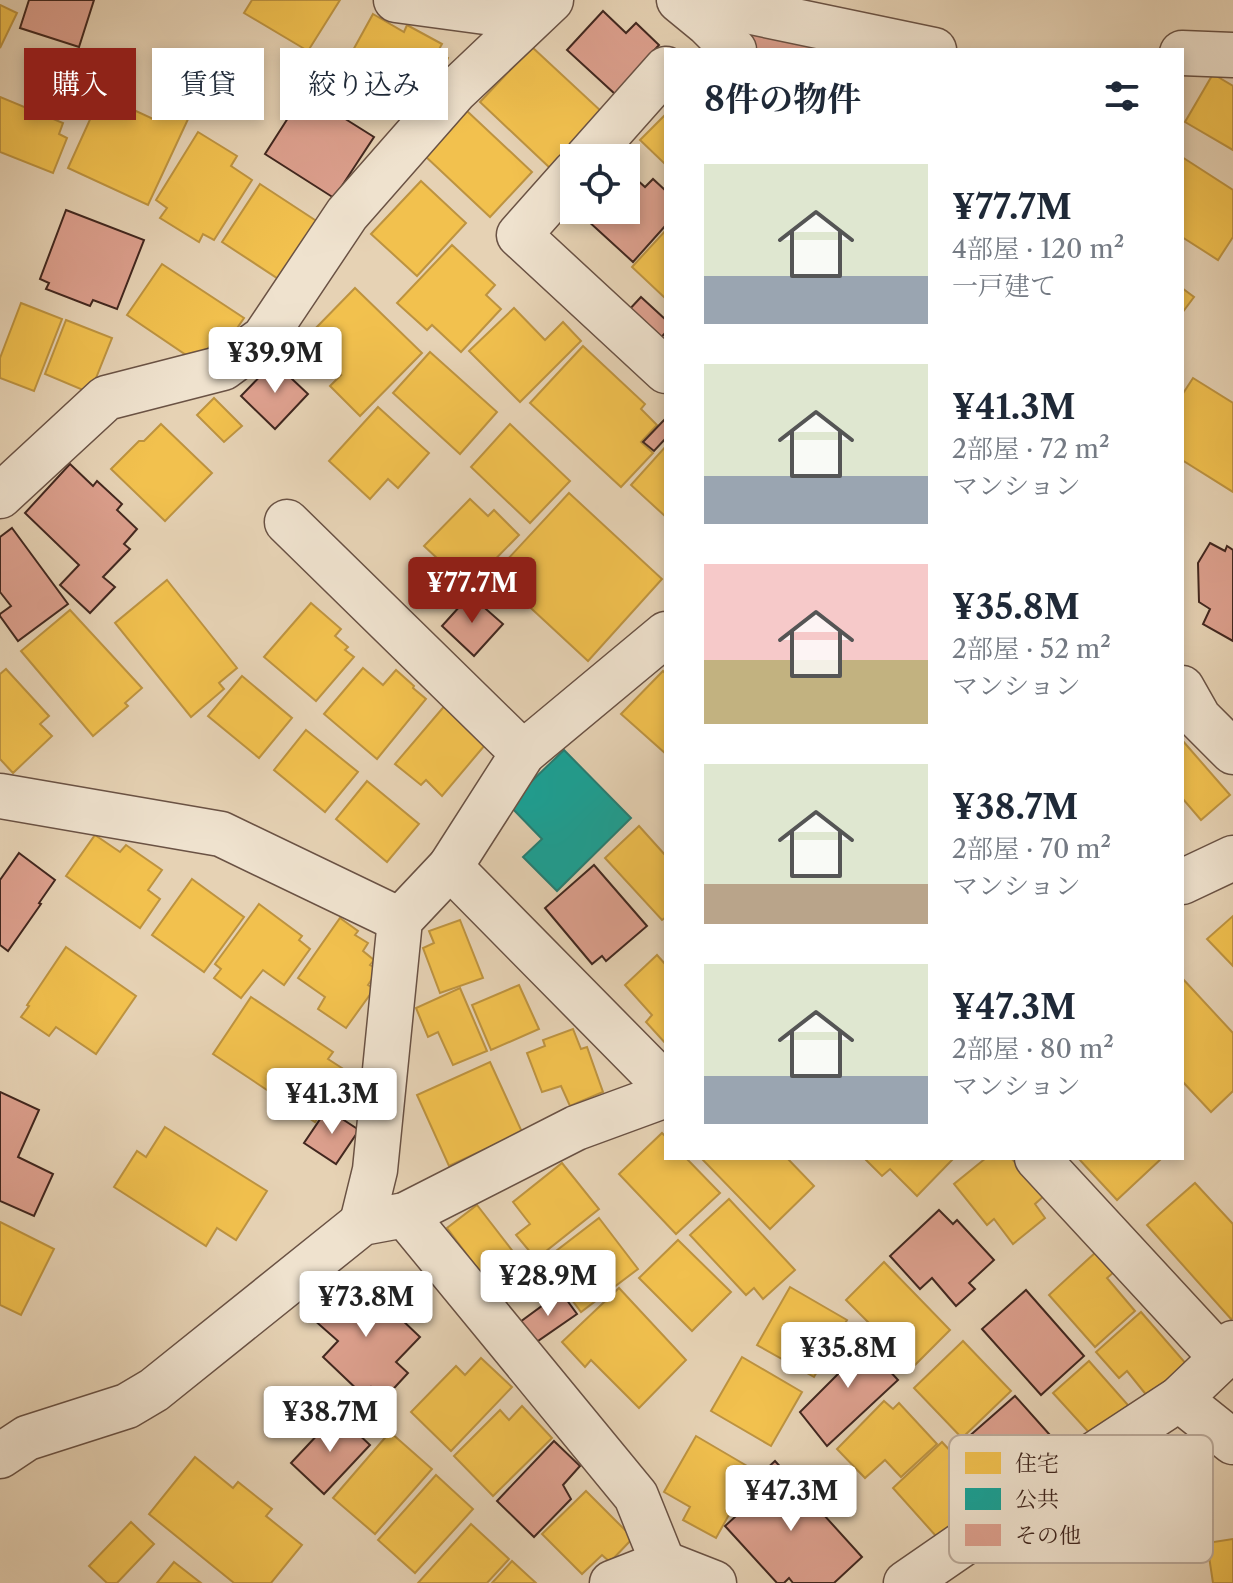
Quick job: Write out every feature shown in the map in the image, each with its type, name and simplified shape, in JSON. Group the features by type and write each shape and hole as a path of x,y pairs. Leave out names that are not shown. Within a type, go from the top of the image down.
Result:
{"street":[{"path":"396,0 540,9"},
{"path":"0,496 106,398 223,368 264,338 347,214 455,91 540,9"},
{"path":"699,25 915,48"},
{"path":"1184,53 1233,55"},
{"path":"599,144 664,71"},
{"path":"560,189 519,235 664,369"},
{"path":"287,522 523,753"},
{"path":"362,1223 375,1170 400,920 450,867 523,753 664,637"},
{"path":"1184,692 1199,718 1233,752"},
{"path":"0,796 221,834 400,920"},
{"path":"1184,881 1233,858"},
{"path":"450,867 664,1084"},
{"path":"9,1435 127,1406 154,1390 362,1223 405,1215 576,1128 664,1096"},
{"path":"1039,1160 1227,1350 1179,1399 1124,1435"},
{"path":"405,1215 636,1496 663,1563"},
{"path":"1179,1399 1233,1442"},
{"path":"906,1583 949,1553"},
{"path":"612,1583 663,1563 714,1583"}],"building: 住宅":[{"path":"252,0 340,0 310,48 303,48 244,13"},
{"path":"0,5 17,13 0,48"},
{"path":"373,14 404,32 407,25 442,44 440,48 354,48"},
{"path":"532,47 602,112 572,144 560,144 560,157 550,168 480,102"},
{"path":"1213,74 1233,86 1233,150 1185,122"},
{"path":"0,97 24,107 24,120 56,120 63,123 59,134 67,138 53,173 0,152"},
{"path":"136,111 152,120 188,120 148,205 68,168 90,120 136,120"},
{"path":"467,111 532,172 490,217 425,156"},
{"path":"664,116 664,163 640,140"},
{"path":"198,132 237,156 231,166 252,180 214,240 203,234 199,242 160,218 167,208 156,200"},
{"path":"1184,158 1233,190 1233,237 1218,260 1184,238"},
{"path":"421,181 466,223 417,276 371,234"},
{"path":"260,184 318,222 280,280 222,242"},
{"path":"664,232 664,297 632,267"},
{"path":"452,245 495,285 486,295 501,309 461,352 432,325 427,330 397,303"},
{"path":"162,264 244,318 231,337 221,330 198,363 127,315"},
{"path":"355,288 422,353 360,416 330,386 341,375 323,358 330,350 311,333"},
{"path":"1184,290 1194,297 1184,310"},
{"path":"21,303 62,319 34,391 0,378 0,358"},
{"path":"514,308 545,340 563,322 581,341 520,402 469,351"},
{"path":"66,320 112,338 90,393 45,374"},
{"path":"583,346 645,404 641,409 657,425 641,442 653,453 621,487 530,403"},
{"path":"430,352 497,412 460,454 393,393"},
{"path":"1193,378 1233,403 1233,492 1184,461 1184,392"},
{"path":"214,398 242,426 224,442 197,415"},
{"path":"378,407 429,453 398,488 388,479 370,499 329,461"},
{"path":"161,424 212,473 165,521 111,469"},
{"path":"510,424 570,481 530,523 471,467"},
{"path":"664,448 664,515 631,485"},
{"path":"569,493 662,579 588,661 494,574"},
{"path":"470,499 488,516 494,510 519,535 468,587 424,546"},
{"path":"167,580 237,668 219,683 224,689 191,717 115,623"},
{"path":"311,603 341,629 335,636 354,657 316,701 264,657"},
{"path":"70,610 142,688 125,703 128,706 93,736 21,651"},
{"path":"363,668 383,685 396,670 426,699 377,759 324,714"},
{"path":"6,669 49,716 40,724 52,736 13,773 0,759 0,674"},
{"path":"663,671 664,672 664,752 621,714"},
{"path":"242,676 292,718 259,758 208,716"},
{"path":"447,703 490,739 442,796 426,780 421,785 395,764"},
{"path":"306,730 358,772 325,812 274,770"},
{"path":"1184,742 1230,795 1201,820 1184,800"},
{"path":"367,781 419,824 387,862 336,819"},
{"path":"639,826 664,854 664,918 662,920 605,858"},
{"path":"95,835 120,852 126,845 162,870 148,890 160,899 140,928 66,876"},
{"path":"192,879 244,917 204,972 152,935"},
{"path":"259,904 302,936 299,940 310,949 284,985 263,970 241,998 214,978 221,969 215,964"},
{"path":"1233,916 1233,966 1207,939"},
{"path":"340,918 358,931 355,935 368,943 363,951 374,960 370,965 378,970 368,985 374,989 346,1028 318,1009 325,997 298,978"},
{"path":"460,920 483,978 440,993 423,948 434,943 429,931"},
{"path":"66,947 136,996 96,1054 56,1027 49,1036 21,1017"},
{"path":"657,955 664,963 664,1042 646,1022 652,1015 625,985"},
{"path":"1184,980 1233,1033 1233,1091 1211,1112 1184,1083"},
{"path":"519,985 539,1029 491,1050 472,1005"},
{"path":"460,988 487,1051 453,1065 438,1032 428,1037 416,1008"},
{"path":"251,997 333,1052 328,1059 348,1072 315,1122 213,1054"},
{"path":"573,1029 581,1049 587,1047 603,1092 570,1106 561,1086 542,1092 527,1053 545,1046 543,1040"},
{"path":"490,1062 522,1132 449,1166 417,1095"},
{"path":"165,1127 267,1191 236,1240 217,1228 206,1246 114,1187 137,1151 146,1157"},
{"path":"662,1133 664,1160 688,1160 720,1193 676,1234 619,1174"},
{"path":"703,1160 789,1160 814,1186 770,1229"},
{"path":"866,1160 952,1160 917,1196 890,1169 882,1176"},
{"path":"984,1160 1013,1160 1045,1195 1035,1204 1045,1218 1013,1244 994,1219 987,1225 954,1184"},
{"path":"1080,1160 1160,1160 1117,1200"},
{"path":"562,1163 599,1209 536,1259 516,1235 530,1224 513,1202"},
{"path":"1195,1183 1233,1224 1231,1319 1147,1225"},
{"path":"729,1199 795,1270 763,1299 754,1288 746,1295 690,1235"},
{"path":"477,1205 535,1280 504,1304 447,1228"},
{"path":"599,1218 638,1269 581,1312 543,1261"},
{"path":"0,1222 54,1249 21,1315 0,1305"},
{"path":"678,1240 731,1292 692,1331 639,1278"},
{"path":"1096,1252 1114,1272 1107,1278 1135,1311 1095,1347 1049,1295"},
{"path":"884,1262 950,1330 913,1367 846,1300"},
{"path":"790,1287 847,1320 814,1377 757,1345"},
{"path":"619,1288 686,1360 639,1408 591,1360 585,1367 562,1342"},
{"path":"1141,1312 1188,1366 1148,1397 1127,1371 1119,1378 1096,1352"},
{"path":"963,1341 1011,1391 965,1435 959,1435 914,1388"},
{"path":"742,1357 802,1392 771,1446 711,1411"},
{"path":"481,1358 512,1387 451,1451 411,1412 456,1366 465,1375"},
{"path":"1089,1361 1135,1413 1099,1435 1091,1435 1053,1393"},
{"path":"884,1401 893,1409 899,1403 937,1444 901,1477 885,1460 865,1478 837,1449"},
{"path":"522,1406 552,1438 493,1496 454,1456 500,1410 509,1420"},
{"path":"390,1432 432,1469 375,1534 333,1498"},
{"path":"696,1436 754,1470 716,1538 683,1520 690,1507 664,1492"},
{"path":"942,1442 949,1450 949,1540 944,1545 893,1488"},
{"path":"195,1457 233,1488 238,1482 272,1509 266,1516 302,1545 271,1583 234,1583 149,1514"},
{"path":"436,1475 473,1509 415,1573 378,1540"},
{"path":"586,1491 633,1538 610,1562 602,1555 582,1574 542,1534"},
{"path":"131,1522 154,1544 117,1583 107,1583 89,1566"},
{"path":"471,1524 509,1559 487,1583 418,1583"},
{"path":"1233,1539 1233,1583 1213,1583 1210,1563 1213,1563 1213,1542"},
{"path":"512,1561 536,1583 492,1583"},
{"path":"174,1562 201,1583 157,1583"}],"building: 公共":[{"path":"564,750 631,818 557,891 523,857 542,839 508,804"}],"building: その他":[{"path":"29,0 94,0 79,47 20,28"},
{"path":"603,11 626,33 636,23 659,45 615,94 567,50"},
{"path":"754,26 805,35 817,48 756,48 744,38"},
{"path":"828,39 836,48 819,48"},
{"path":"287,120 347,120 374,137 334,198 265,154"},
{"path":"653,179 664,189 664,227 633,262 591,224 640,224 640,183 645,187"},
{"path":"66,210 144,240 117,309 93,300 90,306 46,289 49,283 40,279"},
{"path":"641,297 664,318 664,334 658,341 627,312"},
{"path":"274,362 308,394 275,429 241,396"},
{"path":"664,420 664,440 654,451 643,442"},
{"path":"70,464 93,486 97,481 122,504 117,510 137,529 124,544 130,549 103,577 115,587 90,613 60,585 79,565 25,513"},
{"path":"12,528 68,604 18,641 0,616 11,606 0,592 0,537"},
{"path":"1210,543 1225,551 1227,546 1233,550 1233,641 1203,624 1210,609 1199,602 1198,563"},
{"path":"470,595 503,624 474,656 442,626"},
{"path":"19,853 55,880 8,951 0,945 0,880"},
{"path":"594,865 647,926 606,961 602,956 592,964 545,908"},
{"path":"348,1084 366,1096 354,1113 337,1100"},
{"path":"0,1092 39,1110 18,1157 53,1174 34,1216 0,1201"},
{"path":"327,1109 359,1130 336,1164 304,1143"},
{"path":"939,1210 953,1224 957,1220 994,1260 969,1283 975,1289 956,1306 932,1278 920,1289 890,1256"},
{"path":"355,1275 420,1337 396,1362 408,1373 384,1399 371,1387 363,1395 323,1357 338,1341 313,1319"},
{"path":"1026,1290 1084,1356 1041,1395 982,1329"},
{"path":"561,1292 577,1314 535,1343 520,1322"},
{"path":"854,1332 898,1380 827,1446 800,1412 841,1371 832,1363 833,1351"},
{"path":"1015,1396 1050,1435 971,1435"},
{"path":"337,1414 370,1445 324,1494 291,1463"},
{"path":"554,1441 580,1466 563,1485 571,1499 534,1537 497,1501"},
{"path":"775,1461 862,1557 834,1583 793,1583 789,1578 784,1583 777,1583 725,1526 758,1496 749,1485"}]}
